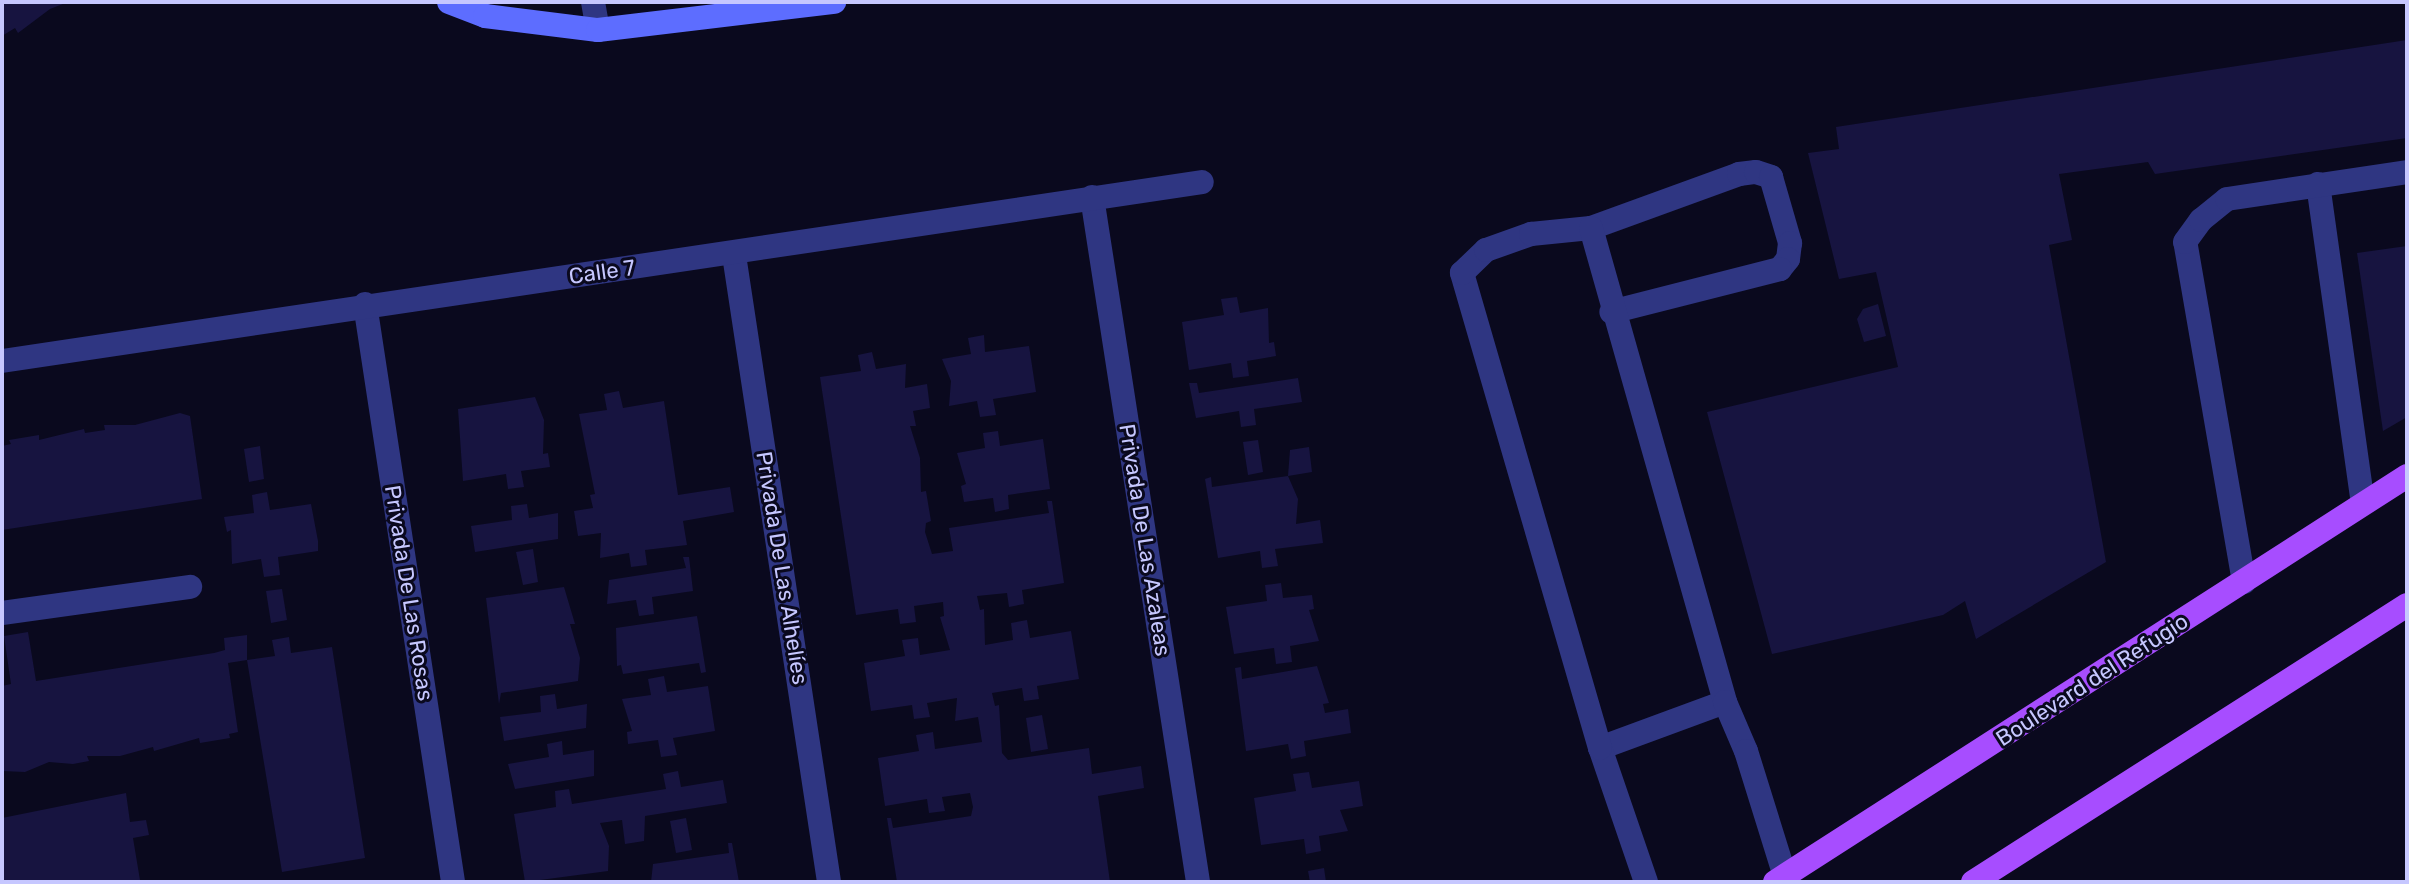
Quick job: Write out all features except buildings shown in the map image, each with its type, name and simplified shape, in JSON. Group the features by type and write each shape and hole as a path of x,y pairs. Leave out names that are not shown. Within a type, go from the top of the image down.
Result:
{"main road":[{"name":"Boulevard del Refugio","path":"1780,879 2407,476"},
{"path":"1973,882 2407,605"}],"street":[{"path":"449,2 485,16 598,30 834,2"},
{"path":"593,2 598,30"},
{"path":"1611,312 1780,269 1788,259 1790,243 1771,177 1756,172 1739,174 1591,228 1531,234 1497,246 1462,273 1600,748 1646,882"},
{"path":"2244,582 2185,242 2201,220 2227,199 2407,172"},
{"name":"Calle 7","path":"2,361 365,304 734,255 1202,182"},
{"path":"2318,184 2363,503"},
{"name":"Privada De Las Azaleas","path":"1092,197 1198,882"},
{"path":"1591,228 1611,312 1725,702 1746,751 1780,879"},
{"name":"Privada De Las Alhelíes","path":"734,255 829,882"},
{"name":"Privada De Las Rosas","path":"365,304 453,882"},
{"path":"2,613 190,587"},
{"path":"1600,748 1725,702"}]}
